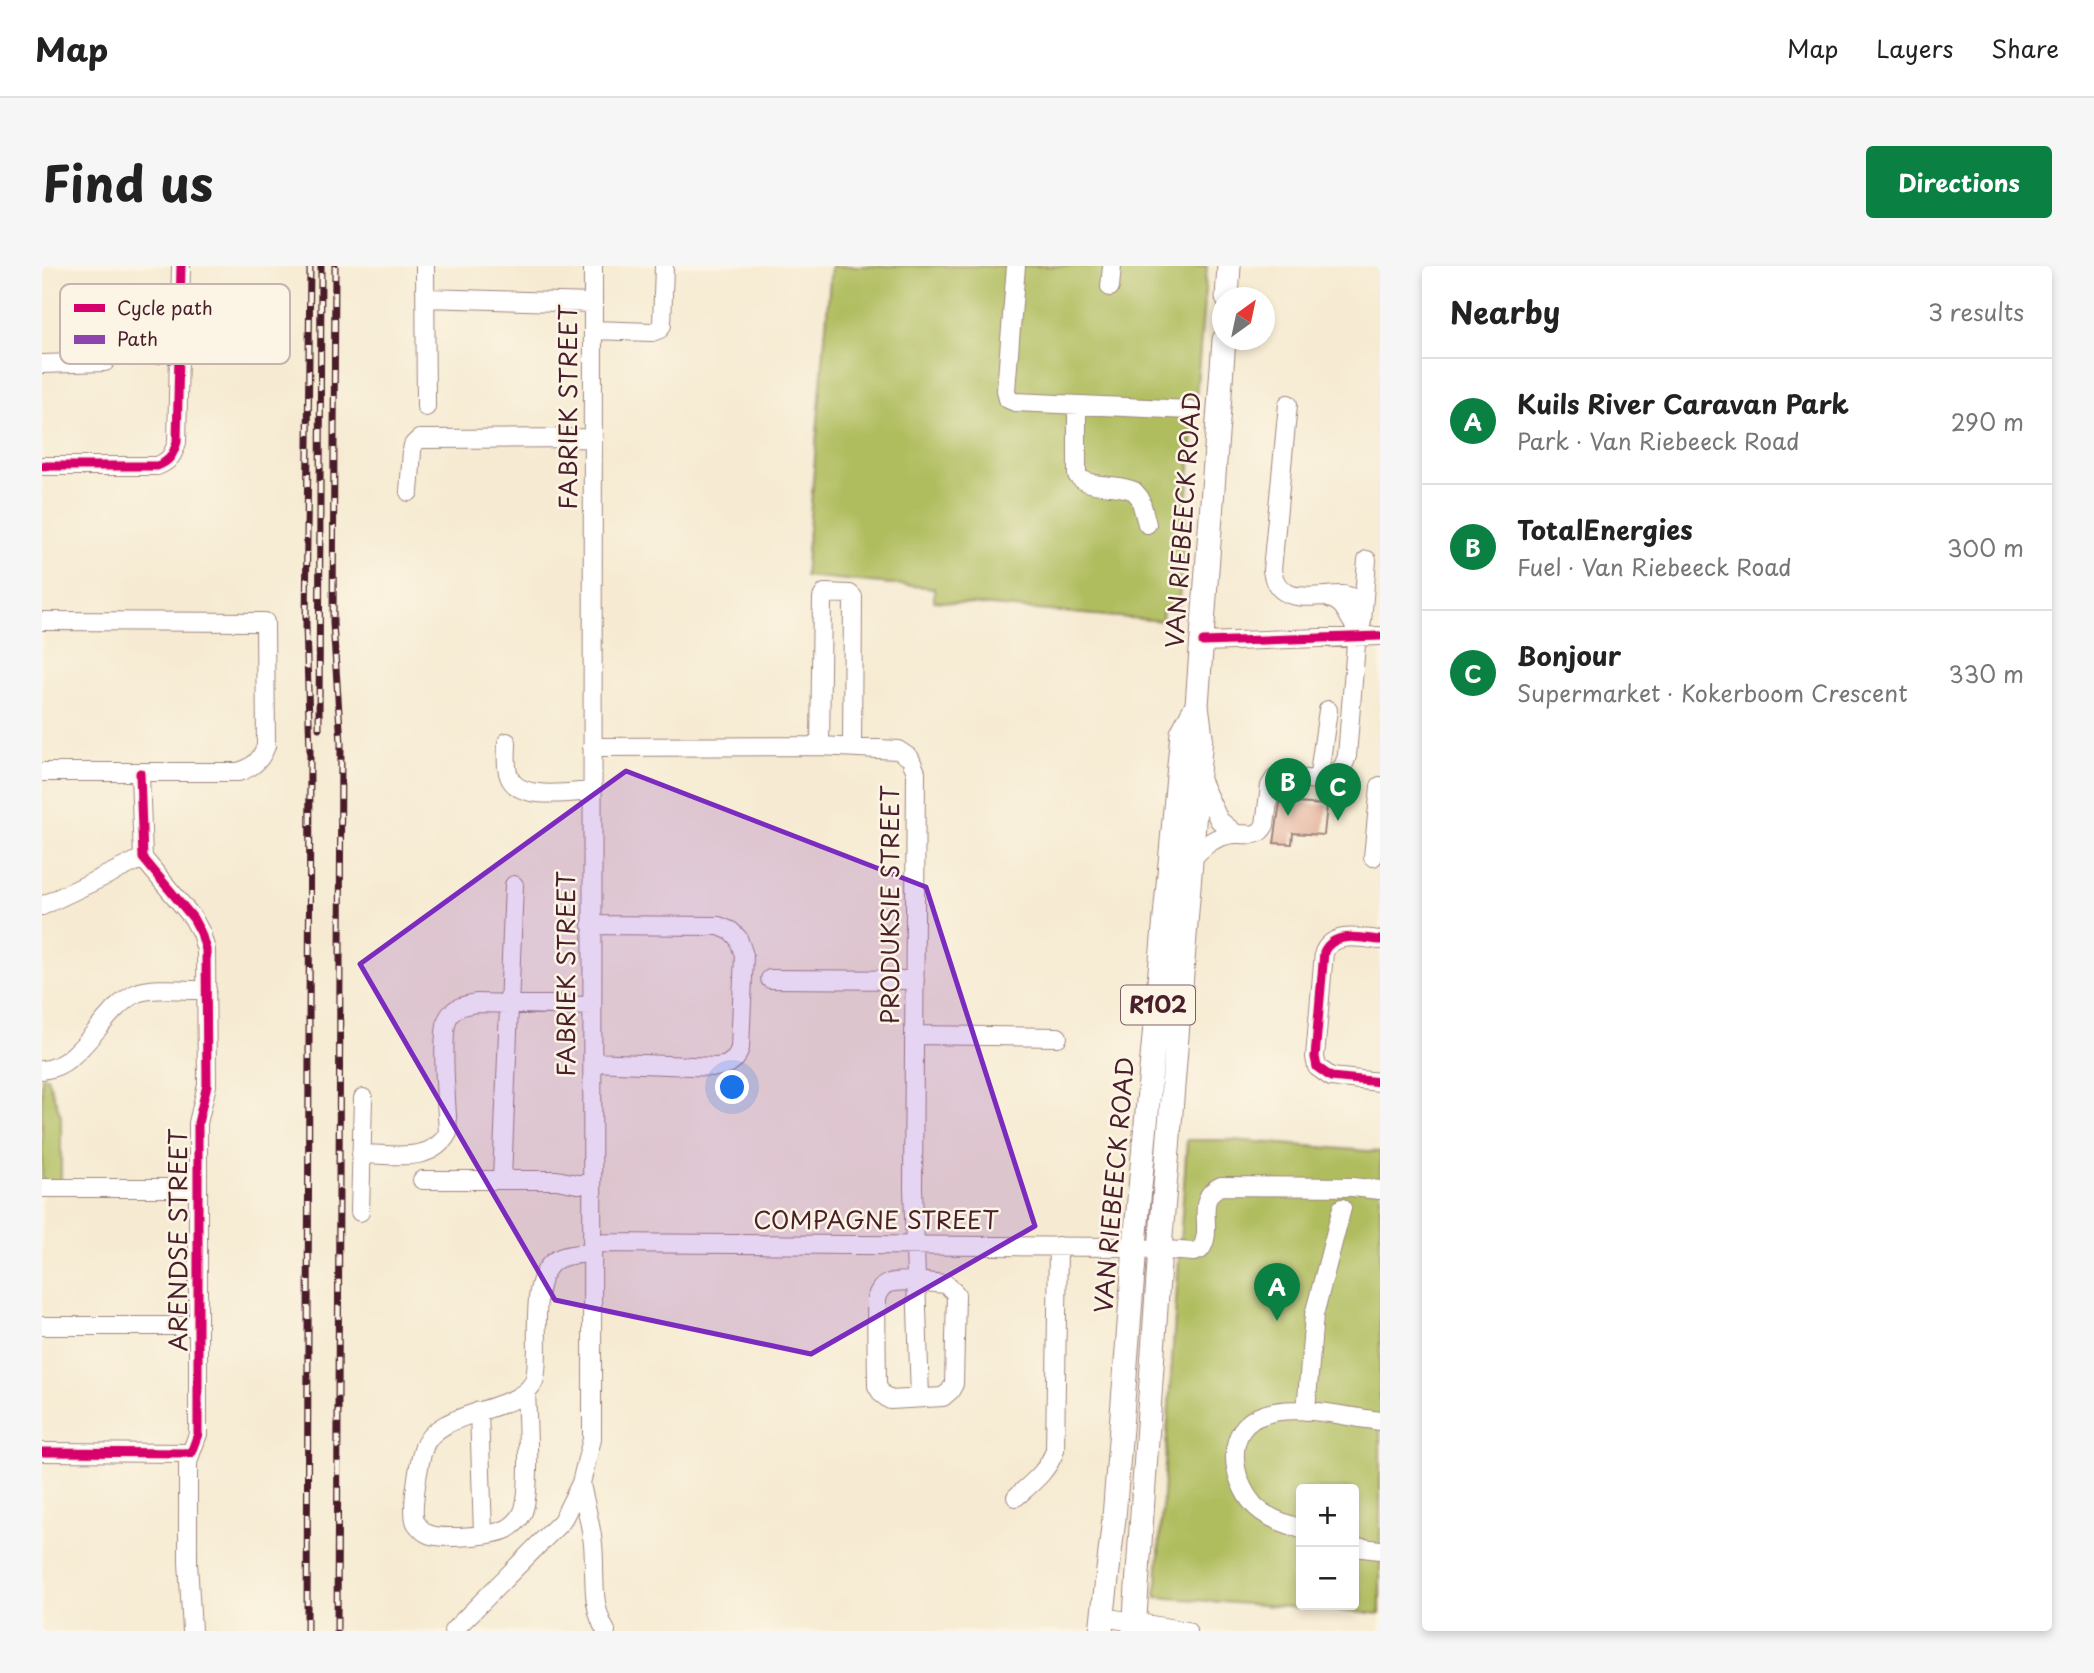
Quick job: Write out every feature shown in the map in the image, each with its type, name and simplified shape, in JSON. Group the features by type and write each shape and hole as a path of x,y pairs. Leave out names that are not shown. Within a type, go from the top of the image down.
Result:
{"main road":[{"path":"1228,287 1229,266"},
{"name":"VAN RIEBEECK ROAD","path":"1135,1627 1160,1249 1201,736 1197,705 1223,350"},
{"name":"VAN RIEBEECK ROAD","path":"1102,1624 1114,1518 1135,1248 1182,733 1197,705"}],"street":[{"path":"181,266 181,284"},
{"path":"425,266 426,407"},
{"name":"FABRIEK STREET","path":"453,1631 562,1521 581,1483 592,1439 593,266"},
{"path":"593,330 652,332 660,329 664,266"},
{"path":"1016,266 1006,396 1015,402 1190,410"},
{"path":"1110,287 1112,266"},
{"path":"426,298 593,303"},
{"path":"42,364 60,363"},
{"path":"42,466 157,466 167,462 177,442 179,364"},
{"path":"1288,404 1272,570 1274,581 1280,590 1292,595 1329,598 1345,595 1363,602"},
{"path":"1077,405 1077,475 1088,483 1119,486 1134,491 1140,498 1147,524"},
{"path":"409,492 411,451 419,439 593,438"},
{"path":"1192,860 1205,845 1214,840 1236,834 1251,836 1262,830 1270,786 1276,778 1318,780 1333,777 1345,765 1367,560"},
{"path":"820,746 822,598 825,593 850,594 853,597 852,747"},
{"path":"1329,598 1344,606 1358,633"},
{"path":"42,621 265,622 266,746 258,761 238,772 42,772"},
{"path":"1203,642 1358,633 1380,636"},
{"path":"1318,780 1328,710"},
{"path":"507,742 508,774 522,790 539,794 592,791"},
{"name":"PRODUKSIE STREET","path":"592,747 852,747 898,750 910,758 916,772 913,1188 920,1398"},
{"path":"42,906 143,858 140,773"},
{"path":"1198,775 1219,820 1236,834"},
{"path":"1373,857 1380,786"},
{"name":"ARENDSE STREET","path":"143,858 193,918 206,950 206,1085 198,1123 198,1434 188,1463 192,1631"},
{"path":"502,1179 514,885"},
{"path":"592,925 719,926 731,931 738,938 744,955 742,1036 736,1058 727,1065 716,1067 592,1062"},
{"path":"1380,940 1345,937 1327,946 1324,952 1315,1057 1317,1067 1331,1077 1380,1082"},
{"path":"770,979 915,980"},
{"path":"42,1070 69,1059 128,998 141,992 207,990"},
{"path":"362,1154 424,1154 438,1148 448,1133 444,1035 449,1017 460,1006 476,1003 592,1006"},
{"path":"915,1035 1058,1037"},
{"path":"360,1212 363,1098"},
{"path":"422,1180 557,1180 592,1184"},
{"name":"COMPAGNE STREET","path":"479,1411 446,1425 430,1437 423,1447 413,1516 417,1525 427,1534 442,1537 483,1534 507,1529 522,1515 527,1478 526,1392 535,1378 541,1281 545,1271 560,1258 592,1248 1058,1247 1185,1252 1200,1250 1206,1239 1206,1200 1212,1190 1221,1186 1317,1188"},
{"path":"1317,1188 1352,1187 1380,1191"},
{"path":"42,1188 198,1188"},
{"path":"1317,1188 1342,1208"},
{"path":"1342,1208 1380,1191"},
{"path":"1306,1411 1314,1315 1334,1248 1342,1208"},
{"path":"1017,1497 1046,1469 1055,1450 1058,1247"},
{"path":"915,1281 946,1284 956,1294 952,1388 943,1397 890,1400 877,1386 876,1298 886,1283 915,1281"},
{"path":"42,1326 198,1326"},
{"path":"483,1534 479,1411 526,1392"},
{"path":"1296,1527 1271,1517 1255,1506 1244,1492 1234,1454 1236,1439 1242,1429 1262,1415 1284,1411 1380,1420"},
{"path":"42,1452 191,1453"},
{"path":"581,1483 593,1543 596,1607 606,1631"},
{"path":"1358,1547 1380,1550"},
{"path":"1102,1624 1187,1631"}],"highlighted area":[{"path":"626,771 926,887 1035,1226 811,1354 555,1300 360,964"}],"green space":[{"path":"831,266 1207,266 1178,611 1163,609 1162,621 934,601 934,588 805,576"},
{"path":"42,1077 47,1077 61,1116 61,1181 42,1181"},
{"path":"1187,1140 1234,1140 1380,1152 1380,1614 1327,1610 1359,1610 1359,1484 1296,1484 1296,1608 1156,1597"}],"building":[{"path":"1282,789 1296,789 1295,803 1327,805 1324,835 1293,833 1292,844 1274,843"}],"railway":[{"path":"307,1631 310,752 306,625 310,266"},
{"path":"319,728 321,266"},
{"path":"335,266 333,623 341,743 337,1631"}],"cycle path":[{"path":"181,266 181,284"},
{"path":"42,466 157,466 165,462 177,442 179,364"},
{"path":"1203,642 1380,636"},
{"path":"42,1452 191,1453 198,1434 198,1123 207,1085 206,950 193,918 143,858 140,773"},
{"path":"1380,940 1341,938 1328,945 1324,952 1315,1057 1317,1067 1331,1077 1380,1082"}],"place":[{"name":"TotalEnergies","path":"1288,816"},
{"name":"Bonjour","path":"1338,821"},
{"name":"Kuils River Caravan Park","path":"1277,1321"}]}
